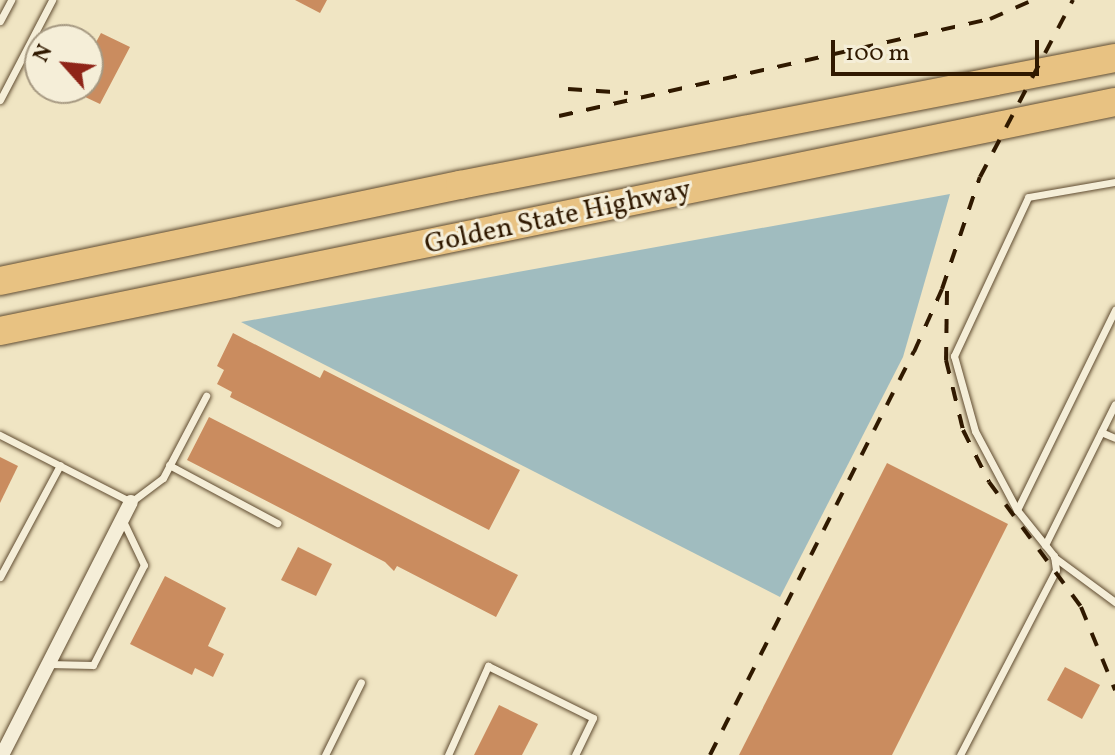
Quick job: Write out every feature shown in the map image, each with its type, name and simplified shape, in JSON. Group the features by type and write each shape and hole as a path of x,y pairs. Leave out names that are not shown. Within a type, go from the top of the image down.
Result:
{"highway":[{"name":"Golden State Highway","path":"0,281 460,185 1115,58"},
{"name":"Golden State Highway","path":"0,331 1115,102"}],"street":[{"path":"2,755 131,502"}],"lane":[{"path":"0,21 11,0"},
{"path":"0,100 52,0"},
{"path":"1115,182 1028,197 954,356 975,431 1017,510 1054,557 1115,602"},
{"path":"1017,510 1115,310"},
{"path":"0,435 131,502 163,478 206,396"},
{"path":"1045,545 1115,404"},
{"path":"1101,432 1115,438"},
{"path":"0,577 60,465"},
{"path":"169,465 277,523"},
{"path":"48,664 93,665 144,565 122,520"},
{"path":"960,755 1056,570 1054,557"},
{"path":"448,755 488,666 593,718 575,755"},
{"path":"325,755 361,682"}],"water":[{"path":"950,194 903,357 780,597 241,322"}],"building":[{"path":"295,0 327,0 320,13"},
{"path":"104,34 130,47 104,96"},
{"path":"233,333 320,378 324,370 520,470 489,530 230,397 232,392 217,384 224,370 217,366"},
{"path":"209,417 518,575 496,617 397,566 394,571 385,562 187,460"},
{"path":"0,457 18,466 0,503"},
{"path":"887,463 1008,524 892,755 739,755"},
{"path":"298,547 332,564 316,596 281,580"},
{"path":"165,576 226,608 208,646 224,654 213,677 195,668 192,675 130,644"},
{"path":"1065,667 1100,685 1082,719 1047,700"},
{"path":"499,705 538,724 522,755 474,755"}],"railway":[{"path":"559,116 990,19 1033,0"},
{"path":"710,755 914,352 942,289 980,177 1073,0"},
{"path":"568,89 628,93"},
{"path":"947,291 946,360 963,430 989,482 1081,607 1115,690"}]}
